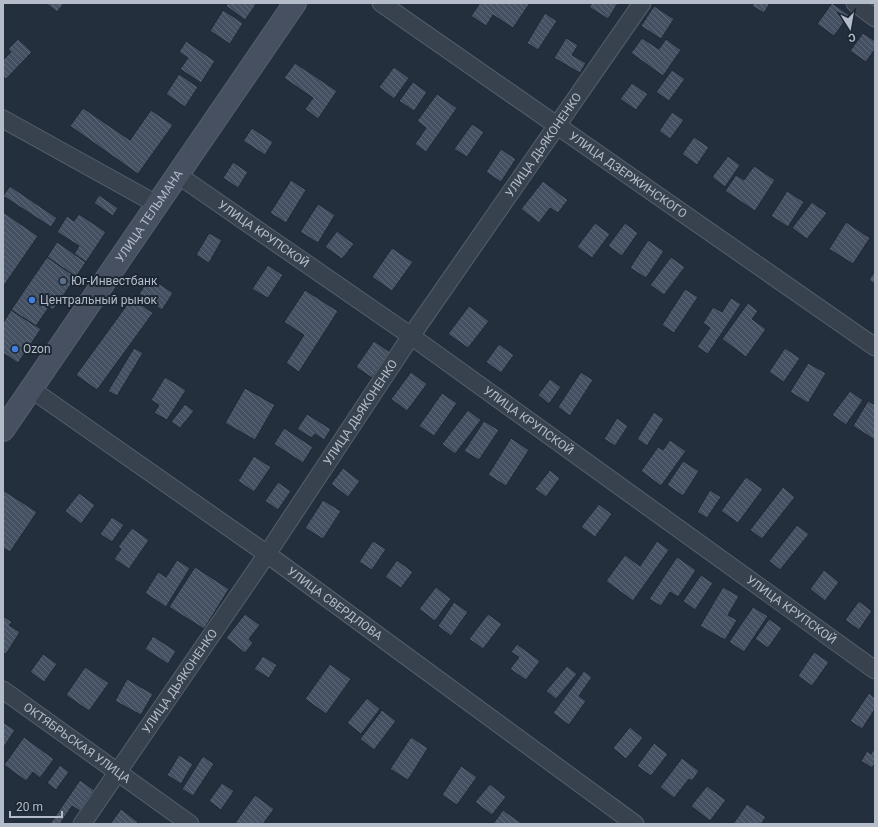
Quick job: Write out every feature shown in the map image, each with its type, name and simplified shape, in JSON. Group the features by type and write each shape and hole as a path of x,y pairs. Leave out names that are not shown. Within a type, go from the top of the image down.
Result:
{"street":[{"name":"УЛИЦА ТЕЛЬМАНА","path":"3,430 295,3"},
{"name":"УЛИЦА ДЗЕРЖИНСКОГО","path":"381,3 875,347"},
{"name":"УЛИЦА ДЬЯКОНЕНКО","path":"82,824 267,554 411,336 642,3"},
{"path":"855,3 875,18"},
{"path":"3,119 158,205"},
{"name":"УЛИЦА КРУПСКОЙ","path":"178,175 411,336 875,670"},
{"name":"УЛИЦА СВЕРДЛОВА","path":"31,389 267,554 635,824"},
{"name":"ОКТЯБРЬСКАЯ УЛИЦА","path":"3,690 119,771 190,824"}],"building":[{"path":"46,3 64,3 57,12"},
{"path":"228,3 257,3 245,20 226,6"},
{"path":"480,3 530,3 513,28 493,15 486,26 471,16"},
{"path":"592,3 618,3 608,19 589,7"},
{"path":"754,3 770,3 764,13 752,6"},
{"path":"832,3 849,15 834,36 817,24"},
{"path":"654,6 674,19 661,39 641,26"},
{"path":"223,10 243,23 230,44 210,31"},
{"path":"545,13 557,21 538,50 527,43"},
{"path":"863,33 875,41 875,49 866,62 850,51"},
{"path":"566,38 578,45 572,55 586,63 580,73 554,58"},
{"path":"642,38 659,49 666,39 681,50 663,76 631,53"},
{"path":"18,39 32,52 6,79 3,76 3,60 11,52 8,49"},
{"path":"186,41 215,61 201,83 180,69 188,58 179,52"},
{"path":"295,63 337,91 318,119 305,109 313,98 284,78"},
{"path":"394,67 409,78 394,99 379,87"},
{"path":"672,70 685,79 669,101 656,92"},
{"path":"179,74 198,87 185,107 166,94"},
{"path":"413,82 427,92 414,111 399,101"},
{"path":"632,83 648,94 636,110 620,99"},
{"path":"437,94 457,108 426,152 415,144 426,128 417,121"},
{"path":"83,108 130,140 151,110 173,125 138,174 70,126"},
{"path":"672,112 684,120 670,139 659,131"},
{"path":"472,124 484,132 467,157 454,149"},
{"path":"252,128 273,142 265,155 243,141"},
{"path":"694,137 709,147 697,165 682,154"},
{"path":"501,149 516,159 501,182 486,172"},
{"path":"728,156 740,165 725,187 712,177"},
{"path":"233,162 248,172 238,188 223,178"},
{"path":"754,166 775,180 755,211 725,191 736,175 744,180"},
{"path":"291,180 306,190 286,223 270,213"},
{"path":"543,181 568,200 558,213 550,208 539,223 521,209"},
{"path":"10,186 57,218 51,227 3,196"},
{"path":"787,191 804,202 788,227 771,216"},
{"path":"99,195 118,208 113,216 94,203"},
{"path":"812,202 827,213 807,239 792,228"},
{"path":"318,204 335,215 318,243 300,232"},
{"path":"3,212 38,236 3,287"},
{"path":"79,214 106,232 86,262 74,254 79,246 57,232 67,216 74,221"},
{"path":"846,222 870,238 853,264 829,249"},
{"path":"595,223 610,234 592,258 577,247"},
{"path":"625,223 638,233 622,256 608,246"},
{"path":"337,231 354,244 342,259 325,247"},
{"path":"209,233 222,240 209,263 196,255"},
{"path":"648,240 664,251 646,278 630,268"},
{"path":"57,242 86,262 76,277 47,257"},
{"path":"392,248 413,262 392,291 372,277"},
{"path":"47,257 76,277 53,310 49,307 36,326 11,310"},
{"path":"671,257 685,267 664,295 650,285"},
{"path":"268,265 283,275 268,298 252,289"},
{"path":"875,271 875,284 869,280"},
{"path":"150,277 173,293 162,310 139,294"},
{"path":"685,289 698,297 674,333 662,325"},
{"path":"305,290 338,311 299,372 286,363 304,335 284,322"},
{"path":"132,298 153,313 97,390 76,375"},
{"path":"731,298 741,304 708,354 697,347 710,328 703,323 713,307 722,312"},
{"path":"748,303 758,311 752,319 766,329 746,357 722,339"},
{"path":"469,306 489,321 468,348 448,334"},
{"path":"11,310 41,329 18,363 3,353 3,323"},
{"path":"374,341 390,352 372,378 356,367"},
{"path":"499,344 514,355 501,373 486,362"},
{"path":"134,348 143,353 117,396 108,391"},
{"path":"785,348 800,358 784,382 769,372"},
{"path":"808,363 826,373 808,403 790,392"},
{"path":"411,372 427,384 407,411 391,399"},
{"path":"581,372 593,380 570,416 558,407"},
{"path":"165,377 186,390 167,420 154,413 159,405 151,400"},
{"path":"550,379 561,387 549,404 538,395"},
{"path":"245,388 275,405 255,440 225,423"},
{"path":"850,391 863,400 846,425 832,415"},
{"path":"442,393 457,403 434,436 419,426"},
{"path":"868,401 875,405 875,440 853,426"},
{"path":"185,404 194,411 180,428 171,422"},
{"path":"468,410 481,420 455,454 442,444"},
{"path":"654,412 664,419 647,446 637,439"},
{"path":"307,414 331,429 324,440 315,434 312,438 297,429"},
{"path":"617,418 628,426 615,446 604,439"},
{"path":"484,421 499,430 479,460 464,451"},
{"path":"284,428 313,447 303,463 274,444"},
{"path":"511,438 529,450 506,486 488,475"},
{"path":"670,440 686,451 661,486 641,471 658,447 663,450"},
{"path":"254,456 271,467 254,492 238,481"},
{"path":"683,461 699,471 683,496 667,485"},
{"path":"343,468 360,481 348,497 331,484"},
{"path":"550,470 560,478 546,497 535,489"},
{"path":"746,477 763,489 738,523 721,511"},
{"path":"278,482 291,491 278,510 265,501"},
{"path":"783,487 795,497 762,539 750,530"},
{"path":"3,490 37,512 10,552 3,548"},
{"path":"710,490 721,497 707,518 697,512"},
{"path":"79,493 95,505 81,524 65,511"},
{"path":"323,500 341,511 323,539 305,528"},
{"path":"599,504 612,514 595,537 581,527"},
{"path":"112,517 124,525 112,542 100,534"},
{"path":"797,525 809,534 780,570 769,561"},
{"path":"132,528 149,540 129,569 114,559 121,549 118,547"},
{"path":"373,541 386,549 372,570 359,562"},
{"path":"657,541 669,550 633,601 606,581 625,555 640,566"},
{"path":"677,557 696,570 678,597 670,592 661,606 649,599"},
{"path":"177,560 190,568 166,607 145,593 158,572 166,577"},
{"path":"397,560 413,572 401,588 385,577"},
{"path":"195,567 229,589 204,629 169,607"},
{"path":"824,570 839,582 825,601 810,589"},
{"path":"701,575 713,583 695,610 683,601"},
{"path":"436,587 451,599 435,621 419,609"},
{"path":"723,587 739,596 728,615 737,620 725,640 700,626"},
{"path":"859,601 872,611 859,630 845,620"},
{"path":"454,602 468,612 451,636 438,626"},
{"path":"753,607 768,616 744,652 729,642"},
{"path":"245,614 260,625 249,639 253,643 245,653 226,638"},
{"path":"488,614 502,624 483,649 469,639"},
{"path":"3,616 12,622 9,625 20,632 6,654 3,652"},
{"path":"769,619 782,628 768,648 755,639"},
{"path":"153,636 176,651 168,664 145,649"},
{"path":"517,644 540,661 526,680 510,669 519,657 511,652"},
{"path":"814,652 829,662 812,686 798,676"},
{"path":"43,654 57,664 44,682 30,672"},
{"path":"263,656 277,665 269,678 254,669"},
{"path":"330,664 351,679 326,714 305,699"},
{"path":"567,666 577,674 556,699 546,691"},
{"path":"85,667 109,683 89,711 66,695"},
{"path":"584,671 592,677 579,696 586,701 569,725 553,713"},
{"path":"127,679 153,694 141,715 115,701"},
{"path":"869,693 875,698 875,709 862,729 850,721"},
{"path":"367,698 380,709 361,734 347,723"},
{"path":"382,710 396,721 374,750 360,739"},
{"path":"3,722 15,730 3,748"},
{"path":"630,727 643,738 626,759 613,748"},
{"path":"24,737 54,759 40,778 33,772 26,781 4,765"},
{"path":"411,737 428,748 408,780 390,769"},
{"path":"654,743 668,754 651,776 637,766"},
{"path":"875,748 875,763 872,768 861,761 867,751 871,754"},
{"path":"179,755 193,764 181,784 167,775"},
{"path":"203,756 214,764 193,796 182,789"},
{"path":"682,758 699,771 692,781 689,779 674,798 660,787"},
{"path":"60,765 69,772 56,790 47,783"},
{"path":"461,766 477,777 457,805 442,795"},
{"path":"80,780 94,790 80,811 72,806 60,824 50,824"},
{"path":"222,783 234,791 221,810 209,801"},
{"path":"490,784 506,797 492,815 475,802"},
{"path":"707,786 726,800 710,821 691,806"},
{"path":"255,795 274,809 263,824 235,823"},
{"path":"747,804 766,817 761,824 733,824"},
{"path":"121,809 138,822 137,824 110,824"},
{"path":"503,810 523,824 493,824"}],"place":[{"name":"Юг-Инвестбанк","path":"63,281"},
{"name":"Центральный рынок","path":"32,300"},
{"name":"Ozon","path":"15,349"}]}
